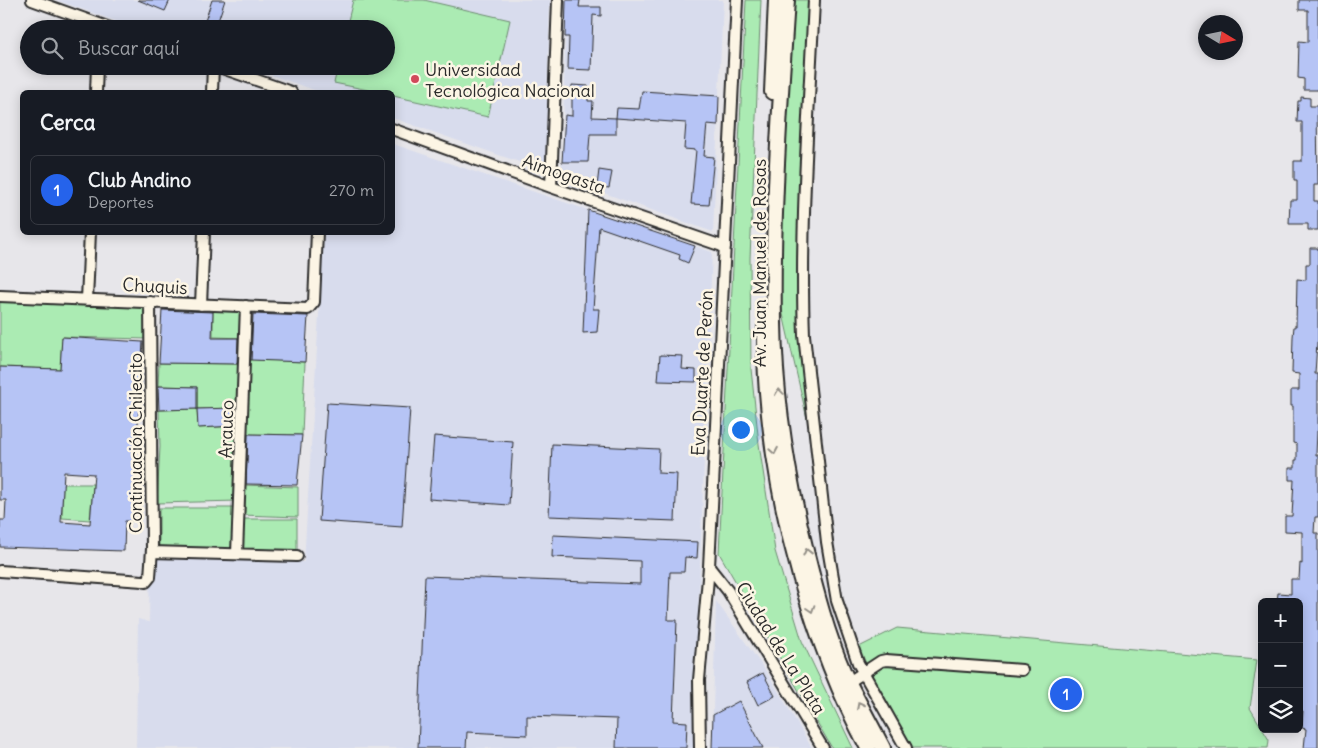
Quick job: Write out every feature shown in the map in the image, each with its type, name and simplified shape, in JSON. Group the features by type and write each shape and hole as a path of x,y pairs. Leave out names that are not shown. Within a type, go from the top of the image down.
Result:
{"main road":[{"name":"Av. Juan Manuel de Rosas","path":"776,0 764,299 767,392 772,438 791,541 806,593 825,653 868,748"},
{"name":"Av. Juan Manuel de Rosas","path":"787,0 776,192 774,324 778,383 789,467 799,521 824,616 834,647 849,682 883,748"}],"street":[{"path":"32,0 84,20"},
{"path":"551,187 558,0"},
{"name":"Eva Duarte de Perón","path":"700,748 699,680 709,568 737,0"},
{"path":"814,0 803,244 804,335 827,542 837,601 858,663 906,748"},
{"path":"96,90 97,75"},
{"path":"212,90 213,75"},
{"path":"241,75 285,90"},
{"name":"Aimogasta","path":"395,130 724,247"},
{"path":"87,300 90,235"},
{"path":"201,305 204,235"},
{"name":"Chuquis","path":"0,296 308,309 314,302 318,235"},
{"name":"Continuación Chilecito","path":"0,571 146,582 150,577 152,552 150,302"},
{"name":"Arauco","path":"237,554 246,306"},
{"path":"152,552 297,556"},
{"name":"Ciudad de La Plata","path":"709,568 728,591 823,748"},
{"path":"849,682 880,661 886,660 1022,670"}],"shaded area":[{"name":"Universidad Tecnológica Nacional","path":"56,0 550,0 545,171 395,119 395,90 314,90 271,75 395,75 395,20 113,20"},
{"path":"566,0 723,0 713,232 562,178"},
{"path":"395,145 712,252 693,748 136,748 138,619 149,622 150,555 304,562 324,235 395,235"},
{"path":"716,601 768,674 812,748 712,748"}],"green space":[{"path":"353,0 424,0 510,20 488,117 395,96 395,90 368,90 334,83 336,75 395,75 395,20 348,20"},
{"path":"746,0 761,0 750,258 751,369 759,444 775,551 802,641 853,748 832,748 719,553"},
{"path":"792,0 810,0 797,254 798,316 808,423 780,301 779,212"},
{"path":"0,297 148,303 147,339 62,337 60,369 0,367"},
{"path":"213,306 246,306 245,338 213,337"},
{"path":"245,359 305,362 302,435 242,434 238,501 157,503 160,447 159,410 197,409 198,428 242,426"},
{"path":"159,363 243,364 242,408 197,409 197,387 158,386"},
{"path":"63,484 93,484 90,520 62,518"},
{"path":"244,485 298,487 298,517 242,515"},
{"path":"159,508 234,508 233,549 159,549"},
{"path":"243,519 297,519 297,550 243,549"},
{"path":"897,628 1257,660 1250,708 1258,721 1258,733 1265,733 1269,740 1268,748 911,748 873,680 859,647"}],"building":[{"path":"138,0 170,0 165,11"},
{"path":"212,0 225,0 218,20 205,20"},
{"path":"566,0 580,0 579,7 601,7 601,16 593,15 591,70 568,69 569,37 565,37"},
{"path":"1299,0 1318,0 1318,90 1304,90 1304,79 1298,78 1299,41 1308,42 1308,10 1299,10"},
{"path":"572,85 588,86 588,101 593,101 592,117 616,118 616,134 590,134 588,162 562,162 565,115 572,116"},
{"path":"642,91 719,96 718,125 707,124 704,156 714,157 709,205 691,204 696,150 684,149 686,123 616,118 617,108 639,109"},
{"path":"1301,97 1310,98 1310,106 1317,106 1318,185 1314,185 1314,201 1318,201 1318,230 1308,230 1308,224 1289,224 1290,200 1297,200 1297,180 1294,180 1294,161 1302,161 1302,122 1297,122 1298,101 1301,101"},
{"path":"599,170 612,172 609,188 597,186"},
{"path":"588,210 695,246 688,263 679,259 680,255 599,227 593,309 599,309 597,332 583,333"},
{"path":"1310,248 1318,248 1318,342 1315,374 1318,374 1316,455 1318,455 1318,517 1315,517 1314,533 1318,533 1318,748 1304,748 1306,729 1303,728 1303,598 1277,598 1278,593 1291,594 1291,579 1299,579 1300,563 1302,564 1302,532 1285,531 1285,516 1292,516 1294,480 1289,480 1289,468 1295,468 1295,460 1297,460 1297,444 1293,443 1291,390 1299,390 1299,374 1292,373 1297,279 1306,280 1306,264 1310,264"},
{"path":"162,310 213,312 212,338 238,338 237,364 159,363"},
{"path":"253,314 308,316 305,362 251,360"},
{"path":"62,337 143,342 132,521 125,521 124,551 0,547 0,520 5,520 6,500 0,500 0,367 60,369","holes":["64,472 94,474 90,524 61,522"]},
{"path":"660,355 683,356 682,369 696,370 696,382 658,381"},
{"path":"158,386 197,387 197,409 159,410"},
{"path":"327,403 410,408 402,527 319,521"},
{"path":"235,408 235,426 198,428 197,409"},
{"path":"248,434 302,435 297,485 246,484"},
{"path":"434,436 513,442 509,505 429,499"},
{"path":"552,444 659,449 658,473 677,474 675,521 549,516"},
{"path":"553,535 698,542 697,558 685,557 684,572 670,572 668,620 677,620 673,721 687,722 686,748 616,748 617,719 527,716 527,735 467,732 466,748 418,748 425,576 640,584 640,561 552,557"},
{"path":"763,673 775,696 758,705 747,682"},
{"path":"739,701 763,748 712,748 713,715"}],"place":[{"name":"Universidad Tecnológica Nacional","path":"415,79"},
{"name":"Club Andino","path":"1066,694"}]}
